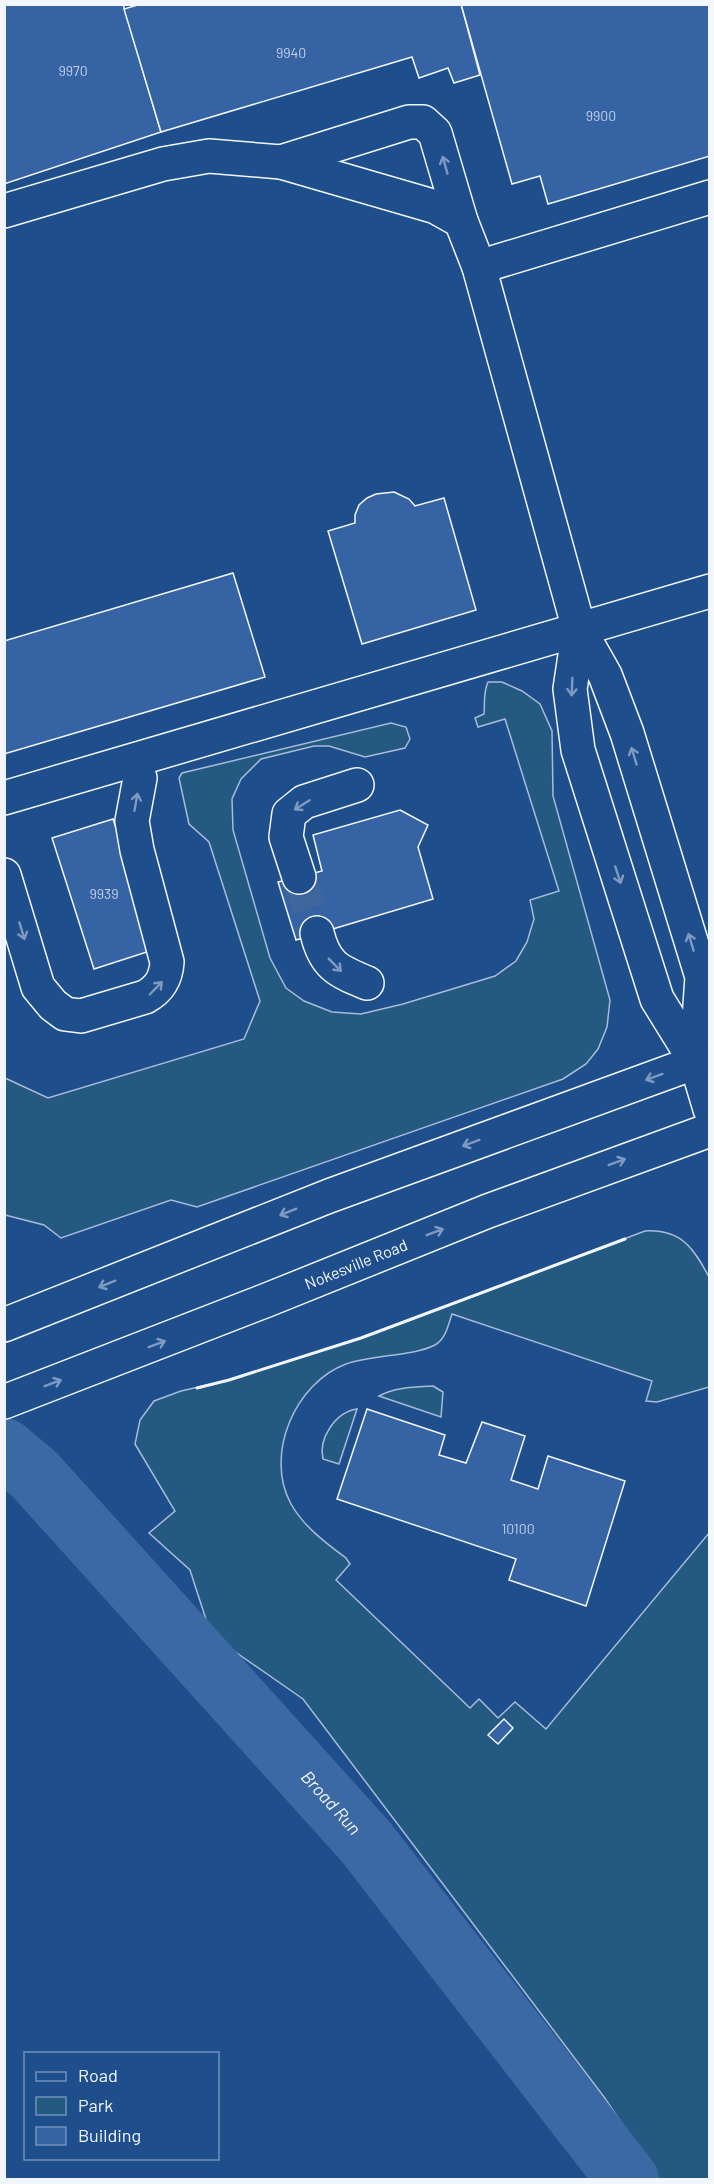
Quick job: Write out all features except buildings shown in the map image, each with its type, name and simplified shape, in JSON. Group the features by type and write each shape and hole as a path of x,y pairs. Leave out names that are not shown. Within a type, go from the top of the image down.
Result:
{"main road":[{"path":"281,162 409,122 423,122 435,133 461,221 479,267 579,629 605,675 627,733 702,977 703,1059 710,1109"},
{"path":"4,211 163,164 209,156 281,162 436,207 461,221"},
{"path":"479,267 710,197"},
{"path":"4,798 710,591"},
{"path":"579,629 570,688 578,750 657,999 703,1059"},
{"path":"4,875 38,987 52,1005 64,1014 81,1016 146,998 162,984 167,962 137,850 132,821 140,778"},
{"path":"299,877 286,837 289,814 304,802 357,785"},
{"path":"317,933 321,950 338,971 367,983"},
{"path":"4,1324 329,1196 703,1059"},
{"name":"Nokesville Road","path":"4,1402 488,1211 710,1130"}],"green space":[{"path":"488,682 502,682 522,691 540,704 552,731 553,796 610,1000 607,1027 598,1049 586,1064 563,1079 197,1207 171,1200 61,1238 44,1225 5,1215 5,1078 48,1098 244,1039 260,1001 209,842 189,824 179,778 182,773 391,723 406,727 410,739 405,748 365,757 329,746 314,746 261,759 241,779 232,799 233,830 270,958 286,988 304,1001 332,1012 361,1014 403,1004 495,976 516,961 527,942 534,919 530,900 559,891 505,719 478,727 475,718 484,714"},
{"path":"645,1231 658,1231 678,1237 692,1250 709,1277 709,1387 657,1402 646,1401 652,1381 452,1314 444,1335 435,1345 415,1352 368,1358 346,1364 328,1373 312,1387 299,1404 289,1423 283,1443 281,1464 284,1485 296,1512 350,1564 336,1580 470,1708 479,1699 498,1718 515,1702 546,1729 709,1533 709,2179 659,2179 604,2097 303,1699 211,1635 190,1570 149,1533 175,1511 135,1444 140,1420 154,1401 361,1338"},
{"path":"433,1386 443,1392 441,1417 379,1396 398,1389"},
{"path":"357,1409 339,1464 323,1459 323,1443 330,1427 342,1415"}],"waterway":[{"name":"Broad Run","path":"4,1449 34,1474 366,1842 628,2180"}],"tunnel":[{"path":"299,877 317,933"}],"wall":[{"path":"197,1388 361,1338 625,1239"}]}
